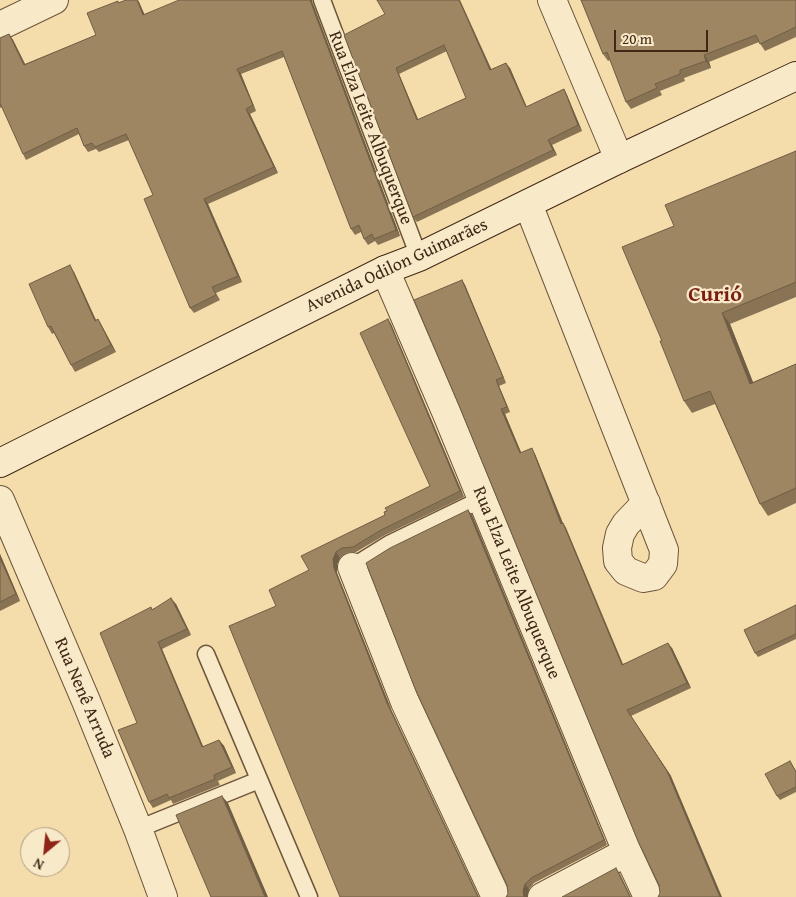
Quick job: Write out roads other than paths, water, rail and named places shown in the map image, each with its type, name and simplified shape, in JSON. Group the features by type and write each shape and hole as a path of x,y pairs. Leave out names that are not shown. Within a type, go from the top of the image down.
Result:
{"street":[{"path":"0,26 54,0"},
{"path":"552,0 619,159"},
{"name":"Avenida Odilon Guimarães","path":"0,462 385,270 419,257 619,159 796,76"},
{"path":"528,204 646,503"},
{"name":"Rua Elza Leite Albuquerque","path":"385,270 627,852 648,897"},
{"name":"Rua Nenê Arruda","path":"0,500 86,701 138,829 163,897"},
{"path":"352,567 405,702 496,897"},
{"path":"542,897 627,852"}],"lane":[{"name":"Rua Elza Leite Albuquerque","path":"322,0 419,257"},
{"path":"352,567 389,544 482,500"},
{"path":"206,654 308,897"},
{"path":"138,829 259,780"}],"district":[{"name":"Curió","path":"715,295"}]}
